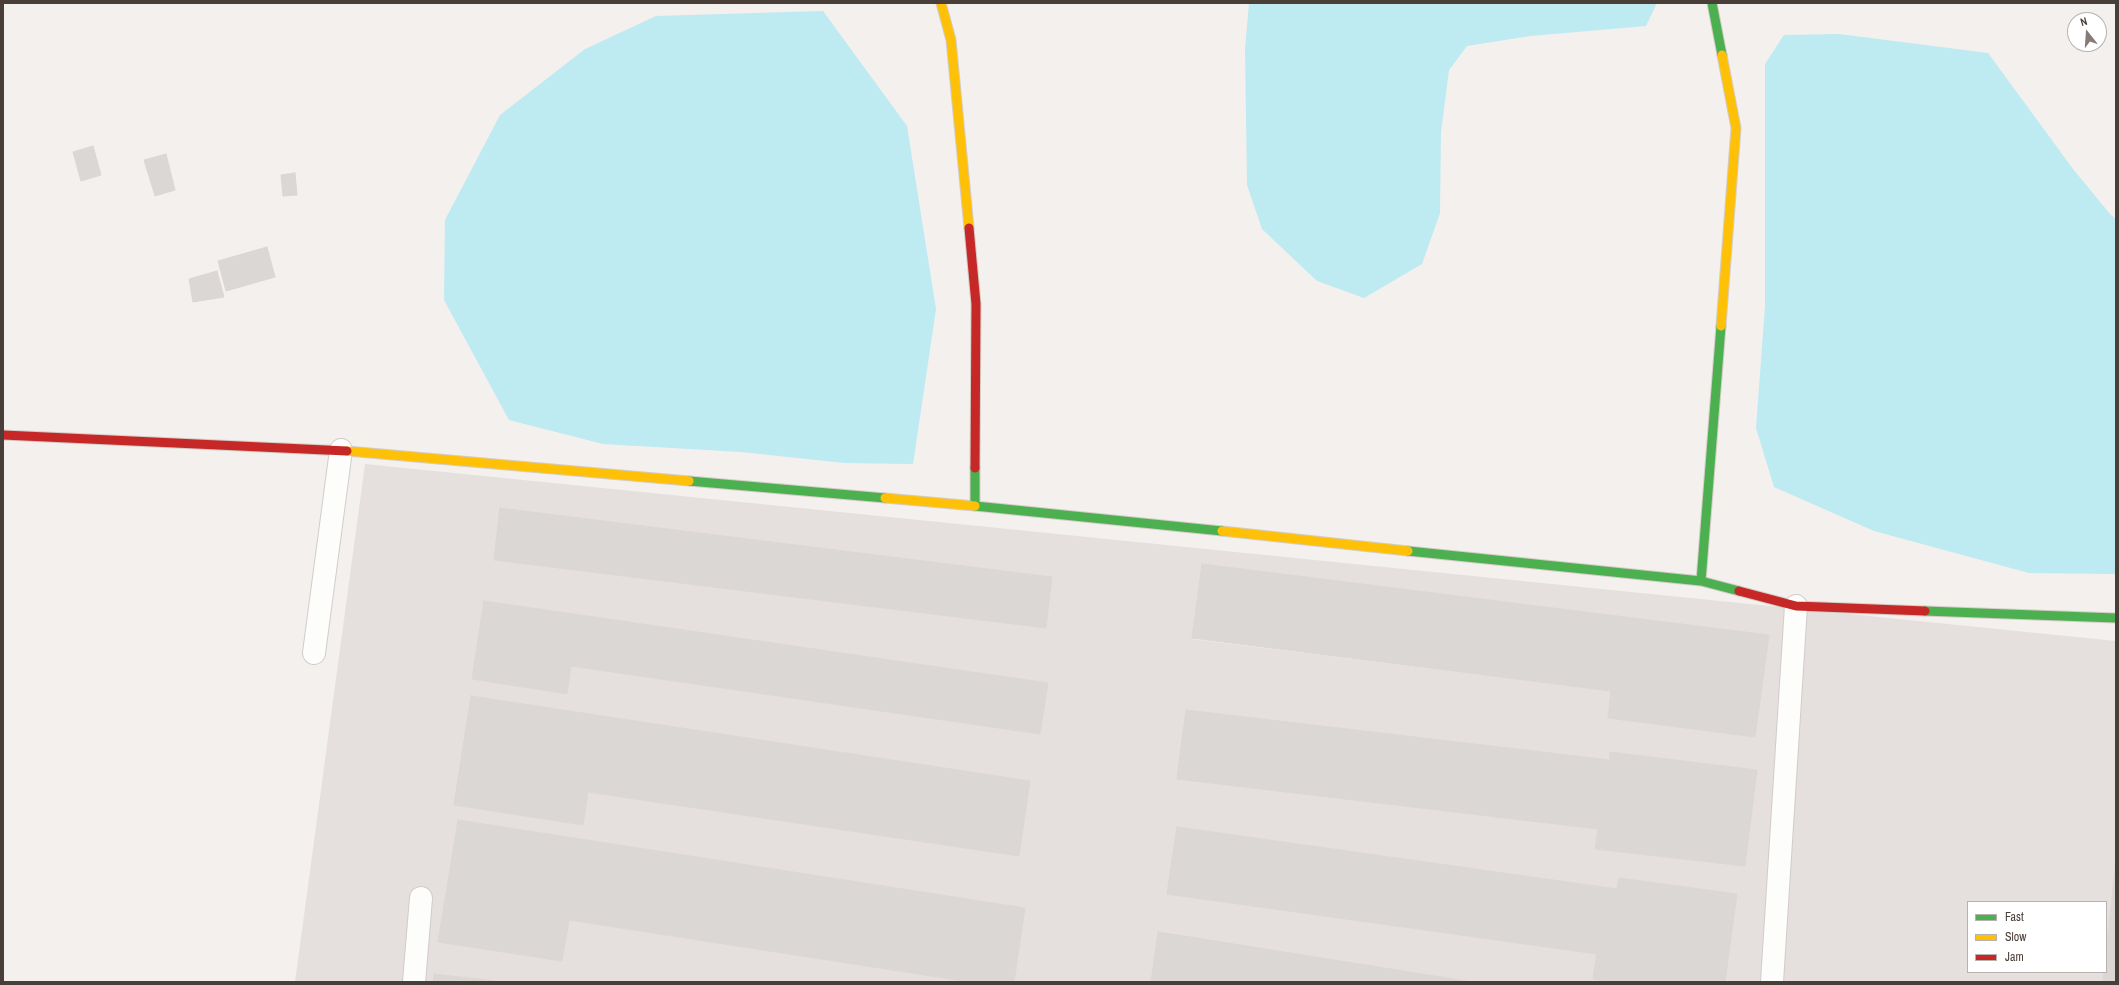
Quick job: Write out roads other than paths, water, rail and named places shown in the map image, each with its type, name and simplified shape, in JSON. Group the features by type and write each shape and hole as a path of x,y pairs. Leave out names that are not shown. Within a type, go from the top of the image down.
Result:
{"street":[{"path":"941,3 951,40 976,304 975,506"},
{"path":"1701,581 1736,128 1712,3"},
{"path":"3,435 341,450 975,506 1701,581 1796,606 2116,618"},
{"path":"314,653 341,450"},
{"path":"1772,982 1796,606"},
{"path":"414,982 421,898"}],"water":[{"path":"1249,3 1657,3 1646,26 1530,36 1467,46 1449,70 1441,132 1440,213 1422,264 1364,298 1317,281 1262,229 1247,185 1245,49"},
{"path":"823,11 907,126 936,309 913,464 844,463 741,452 603,444 509,420 444,300 445,220 500,115 585,49 656,16"},
{"path":"1839,34 1988,53 2073,169 2110,214 2116,219 2116,574 2029,573 1874,531 1774,487 1756,428 1765,306 1765,64 1784,35"}]}
